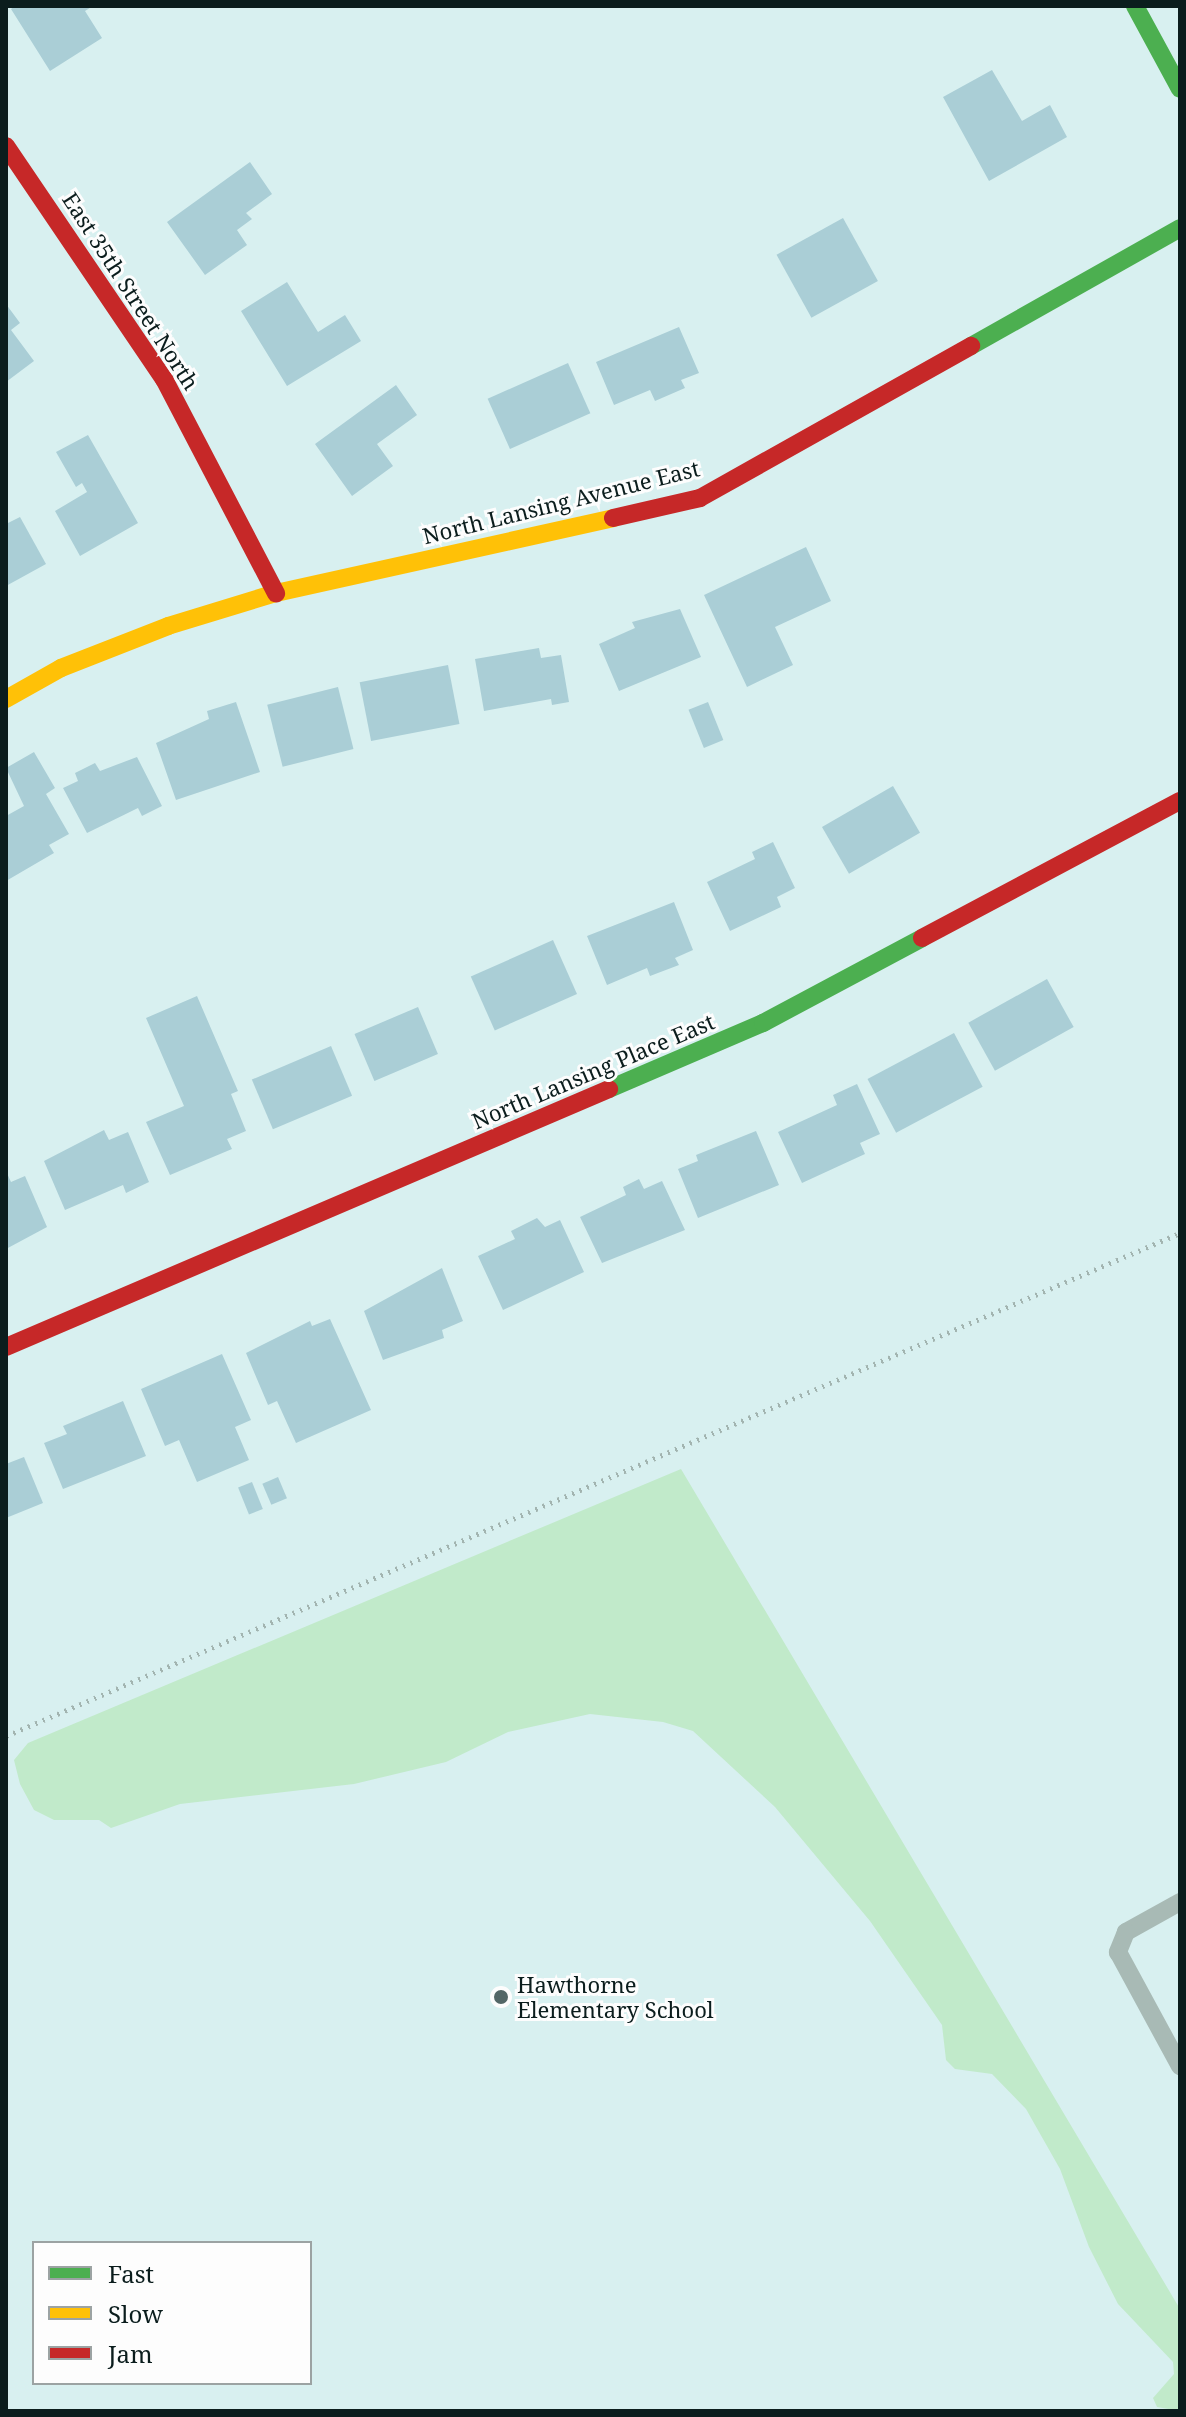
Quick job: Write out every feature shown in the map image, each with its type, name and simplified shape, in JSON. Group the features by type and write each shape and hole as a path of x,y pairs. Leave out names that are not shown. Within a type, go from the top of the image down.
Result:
{"street":[{"path":"1135,6 1180,89"},
{"name":"East 35th Street North","path":"6,146 164,379 276,593"},
{"name":"North Lansing Avenue East","path":"6,699 61,668 154,631 276,593 700,498 1180,228"},
{"name":"North Lansing Place East","path":"6,1347 763,1023 973,916 1180,801"}],"lane":[{"path":"1180,1902 1126,1932 1118,1952 1180,2066"}],"path":[{"path":"6,1736 1180,1233"}],"green space":[{"path":"681,1469 1180,2309 1180,2411 1157,2407 1153,2398 1174,2374 1173,2362 1118,2304 1089,2247 1060,2169 1026,2109 992,2074 955,2069 946,2060 942,2025 870,1921 775,1807 693,1731 663,1722 590,1714 508,1732 446,1762 354,1784 180,1804 111,1828 99,1820 54,1820 34,1810 20,1784 14,1760 28,1743"}],"building":[{"path":"15,6 93,6 85,11 102,38 50,71 11,9"},
{"path":"992,70 1022,121 1050,105 1067,137 989,181 943,97"},
{"path":"250,162 272,194 246,213 252,219 237,230 247,245 205,275 167,222"},
{"path":"843,218 878,281 811,318 777,255"},
{"path":"287,282 318,332 345,315 361,341 287,386 241,311"},
{"path":"6,304 20,323 11,330 34,361 6,382"},
{"path":"679,327 699,373 681,380 685,388 655,401 650,390 614,405 596,362"},
{"path":"568,363 590,413 510,449 488,399"},
{"path":"396,385 417,415 377,444 393,466 352,496 315,444"},
{"path":"88,435 138,523 80,556 55,511 87,492 82,483 76,487 56,452"},
{"path":"20,517 46,564 6,586 6,524"},
{"path":"806,547 831,601 775,627 793,665 747,687 704,595"},
{"path":"680,609 701,657 619,691 599,644 635,628 632,622"},
{"path":"539,648 541,658 561,655 569,702 552,705 551,699 484,711 475,659"},
{"path":"448,665 459,724 371,741 360,682"},
{"path":"338,687 353,749 283,767 267,705"},
{"path":"236,702 260,772 176,800 156,743 209,719 207,711"},
{"path":"708,702 723,740 704,748 689,710"},
{"path":"34,752 55,788 46,794 69,834 49,845 54,853 6,881 6,816 24,806 6,768"},
{"path":"137,757 162,806 142,816 138,808 87,833 63,788 78,781 75,773 95,763 100,771"},
{"path":"893,786 920,833 849,874 822,827"},
{"path":"773,842 795,888 777,897 781,907 730,931 707,882 755,859 752,852"},
{"path":"674,902 693,950 675,958 679,965 650,976 647,968 607,985 587,936"},
{"path":"553,940 577,994 495,1031 471,977"},
{"path":"1047,979 1074,1027 995,1071 968,1023"},
{"path":"197,996 238,1091 231,1094 246,1131 227,1139 232,1149 170,1175 146,1122 184,1106 146,1018"},
{"path":"418,1007 438,1054 374,1081 354,1034"},
{"path":"954,1033 983,1087 896,1133 867,1079"},
{"path":"331,1046 352,1096 273,1129 252,1080"},
{"path":"857,1084 880,1134 860,1143 865,1154 802,1183 778,1132 837,1105 833,1095"},
{"path":"104,1130 109,1140 128,1132 149,1182 126,1193 123,1185 65,1210 44,1161"},
{"path":"756,1131 779,1185 698,1218 678,1169 698,1161 696,1155"},
{"path":"6,1171 11,1182 25,1176 47,1227 6,1249"},
{"path":"639,1179 644,1189 662,1181 685,1230 602,1263 580,1217 626,1195 623,1187"},
{"path":"537,1218 545,1227 560,1220 584,1272 503,1310 478,1256 515,1239 511,1231"},
{"path":"442,1268 463,1321 442,1330 444,1338 383,1360 364,1311"},
{"path":"330,1319 371,1410 296,1443 277,1401 268,1405 246,1353 310,1321 312,1326"},
{"path":"222,1354 251,1420 235,1427 249,1460 197,1482 179,1440 165,1446 141,1389"},
{"path":"123,1401 146,1456 63,1489 44,1443 67,1434 63,1426"},
{"path":"24,1457 43,1503 6,1518 6,1464"},
{"path":"278,1477 287,1498 271,1505 262,1484"},
{"path":"252,1482 263,1509 249,1515 238,1488"}],"traffic: fast":[{"path":"1135,6 1180,89"},
{"path":"971,346 1180,228"},
{"path":"609,1089 763,1023 922,938"}],"traffic: slow":[{"path":"6,699 61,668 168,626 276,593 613,518"}],"traffic: jam":[{"path":"6,146 164,379 276,593"},
{"path":"613,518 700,498 971,346"},
{"path":"922,938 1180,801"},
{"path":"6,1347 609,1089"}],"place":[{"name":"Hawthorne Elementary School","path":"501,1997"}]}
